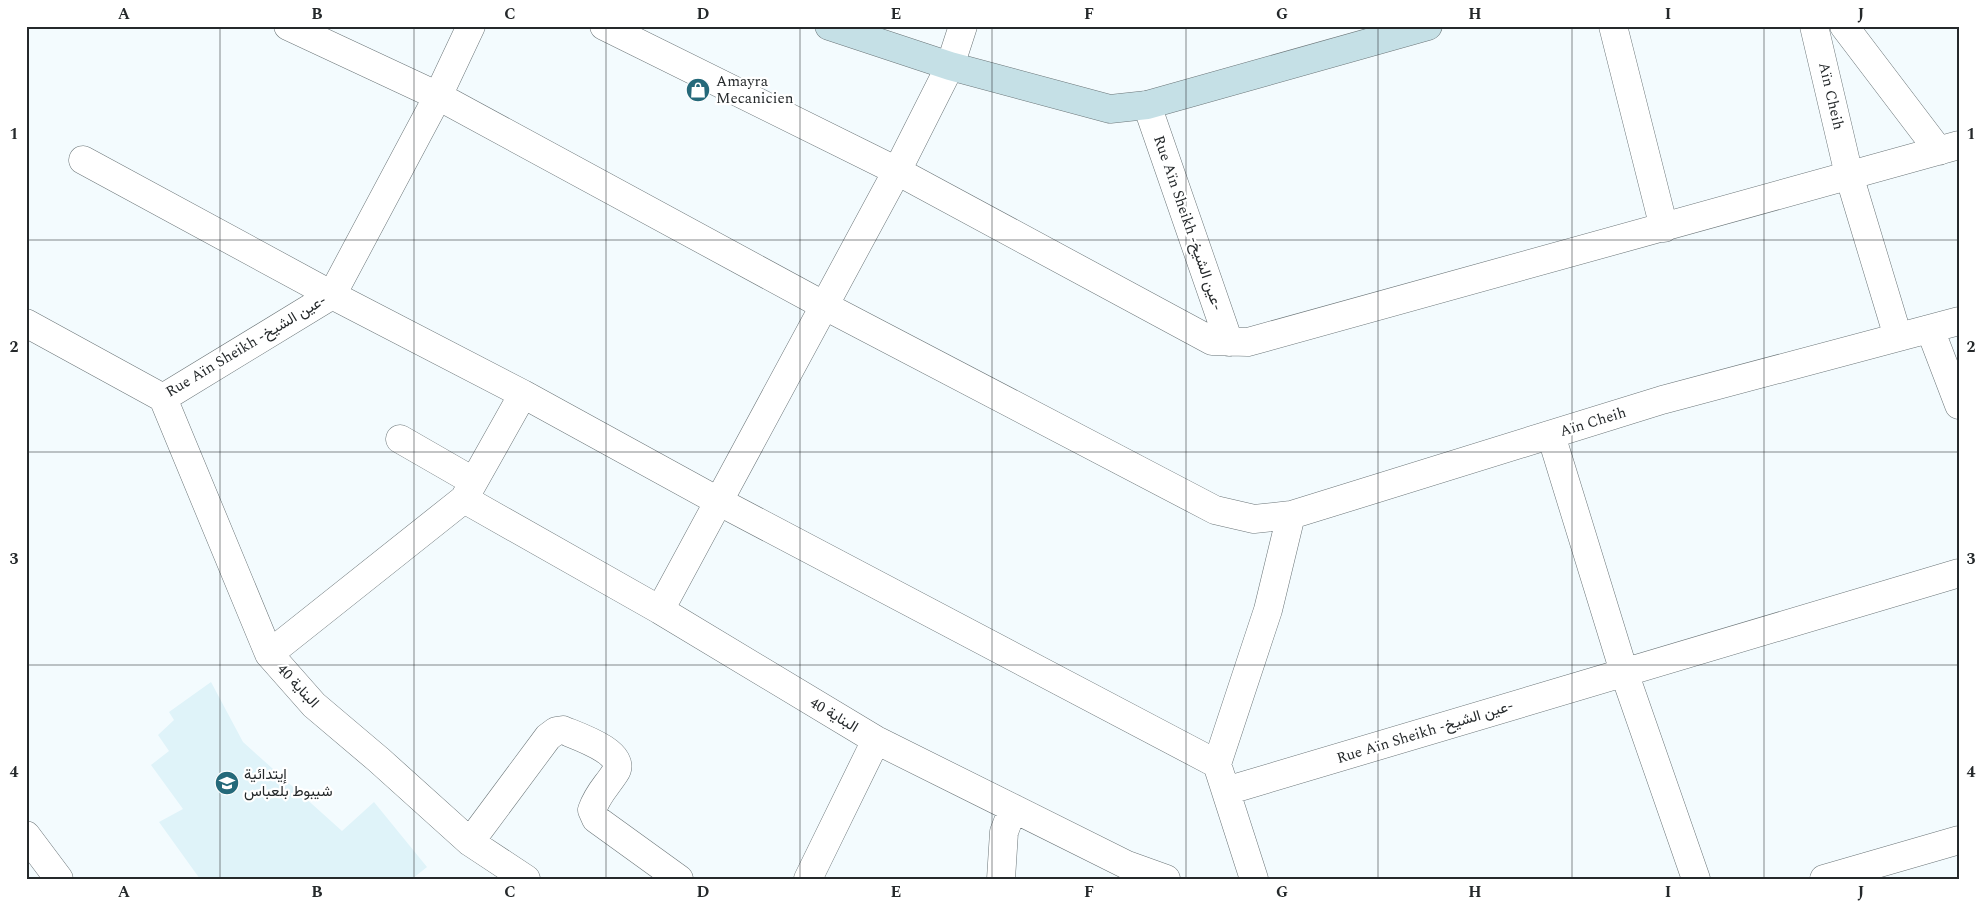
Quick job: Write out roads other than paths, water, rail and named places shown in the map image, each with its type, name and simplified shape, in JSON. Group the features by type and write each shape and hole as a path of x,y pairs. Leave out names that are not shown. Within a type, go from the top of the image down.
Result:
{"street":[{"name":"Aïn Cheih","path":"288,26 438,96 825,306 1215,510 1254,519 1291,515 1662,400 1898,338 1959,320"},
{"name":"Rue Aïn Sheikh -عين الشيخ-","path":"26,323 163,398 332,295 438,96 471,26"},
{"path":"604,26 897,171 1212,341 1229,342 1248,342 1949,148 1844,26"},
{"path":"828,26 950,66 1110,110 1147,105 1428,26"},
{"path":"660,610 897,171 950,66 963,26"},
{"path":"1613,26 1664,228"},
{"name":"Aïn Cheih","path":"1814,26 1849,175 1898,338"},
{"name":"Rue Aïn Sheikh -عين الشيخ-","path":"1147,105 1229,342"},
{"path":"83,160 332,295 523,394 718,501 1216,764"},
{"path":"1930,329 1959,405"},
{"name":"البناية 40","path":"523,394 469,490 269,654 314,705 379,760 470,842 526,879"},
{"path":"163,398 269,654"},
{"path":"1551,435 1624,672 1696,879"},
{"path":"400,439 469,490"},
{"name":"البناية 40","path":"469,490 660,610 876,740 808,879"},
{"path":"1254,879 1216,764 1268,610 1291,515"},
{"name":"Rue Aïn Sheikh -عين الشيخ-","path":"1226,791 1959,573"},
{"path":"470,842 548,737 556,731 563,730 611,752 617,763 617,771 598,794 592,810 596,819 680,879"},
{"path":"876,740 1127,865 1166,879"},
{"path":"1001,879 1004,832 1013,808"},
{"path":"26,835 59,879"},
{"path":"1824,879 1959,840"}],"place":[{"name":"Amayra Mecanicien","path":"698,90"},
{"name":"إيتدائية شيبوط بلعباس","path":"227,783"}]}
